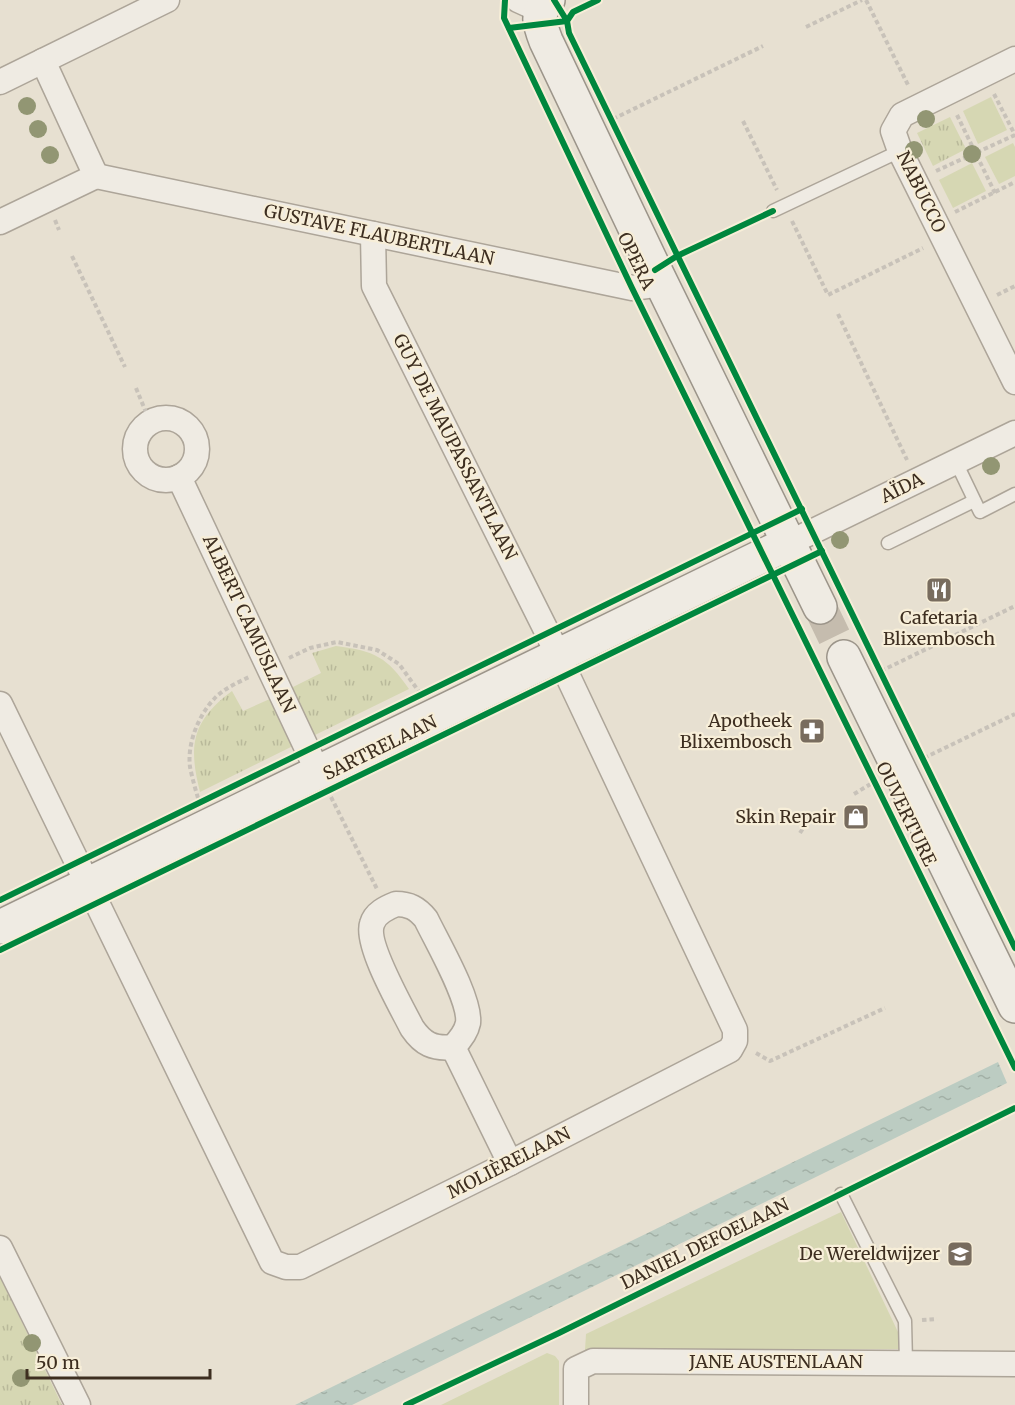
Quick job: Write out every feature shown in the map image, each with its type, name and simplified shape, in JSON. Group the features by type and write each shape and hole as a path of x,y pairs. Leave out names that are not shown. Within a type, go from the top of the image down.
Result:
{"street":[{"path":"0,82 167,0"},
{"name":"OPERA","path":"535,3 539,25 546,40 789,543"},
{"name":"NABUCCO","path":"1015,59 902,114 893,131 900,151 1015,382"},
{"path":"0,222 96,176 44,61"},
{"name":"GUSTAVE FLAUBERTLAAN","path":"96,176 632,288 662,284"},
{"name":"GUY DE MAUPASSANTLAAN","path":"374,234 374,286 558,655"},
{"path":"162,418 173,418 191,430 197,444 196,455 192,466 179,477 166,480 155,478 145,472 138,463 135,451 136,439 141,429 150,422 162,418"},
{"name":"AÏDA","path":"789,543 1015,433"},
{"name":"ALBERT CAMUSLAAN","path":"179,477 318,772"},
{"path":"789,543 820,608"},
{"name":"SARTRELAAN","path":"0,927 789,543"},
{"path":"558,655 735,1030 735,1041"},
{"name":"OUVERTURE","path":"844,657 1015,1006"},
{"path":"0,704 88,884"},
{"name":"MOLIÈRELAAN","path":"88,884 272,1262 286,1267 300,1267 510,1162 730,1050 735,1041"},
{"path":"396,904 407,904 426,919 466,1002 468,1021 466,1031 453,1047 432,1047 420,1040 412,1028 372,944 372,924 379,913 386,908 396,904"},
{"path":"453,1047 510,1162"},
{"path":"0,1248 78,1405"},
{"name":"JANE AUSTENLAAN","path":"576,1405 576,1369 593,1361 1015,1364"}],"lane":[{"path":"778,208 900,151"},
{"path":"956,462 980,512 1015,494"},
{"path":"888,543 975,501"},
{"path":"841,1194 905,1321 906,1363"}],"path":[{"path":"806,27 864,0 918,106"},
{"path":"611,119 763,46"},
{"path":"915,181 1015,136 985,74"},
{"path":"946,93 994,193"},
{"path":"606,109 616,130"},
{"path":"743,121 778,208 828,295 1015,182"},
{"path":"72,256 125,367"},
{"path":"837,314 917,481"},
{"path":"136,388 150,422"},
{"path":"881,671 1015,606"},
{"path":"877,662 886,681"},
{"path":"923,759 1015,714"},
{"path":"919,749 927,767"},
{"path":"318,772 386,908"},
{"path":"189,807 209,797"},
{"path":"800,833 813,813"},
{"path":"735,1041 770,1061 885,1008"}],"green space":[{"path":"991,97 1007,130 978,144 963,111"},
{"path":"950,117 966,149 933,166 917,133"},
{"path":"1013,143 1015,176 999,184 985,157"},
{"path":"972,163 986,191 953,208 939,180"},
{"path":"336,646 361,650 379,657 394,669 409,689 315,735 291,688 321,673 312,653"},
{"path":"232,691 243,711 272,698 295,745 200,792 194,761 196,735 208,713"},
{"path":"841,1212 898,1332 899,1349 585,1350 586,1334"},
{"path":"0,1277 62,1405 0,1405"},
{"path":"547,1353 555,1356 559,1361 559,1405 441,1405"}],"water":[{"path":"998,1062 1007,1083 352,1405 295,1405"}],"tunnel":[{"path":"820,607 844,657"}],"cycle path":[{"path":"505,0 504,18 632,288 1015,1068"},
{"path":"509,28 567,21 554,0"},
{"path":"598,0 573,12 567,21 569,33 1015,948"},
{"path":"655,270 677,256 773,211"},
{"path":"0,900 802,509"},
{"path":"0,950 822,551"},
{"name":"DANIEL DEFOELAAN","path":"406,1405 559,1333 1015,1108"}],"place":[{"name":"Cafetaria Blixembosch","path":"939,590"},
{"name":"Apotheek Blixembosch","path":"812,731"},
{"name":"Skin Repair","path":"856,817"},
{"name":"De Wereldwijzer","path":"960,1254"}]}
